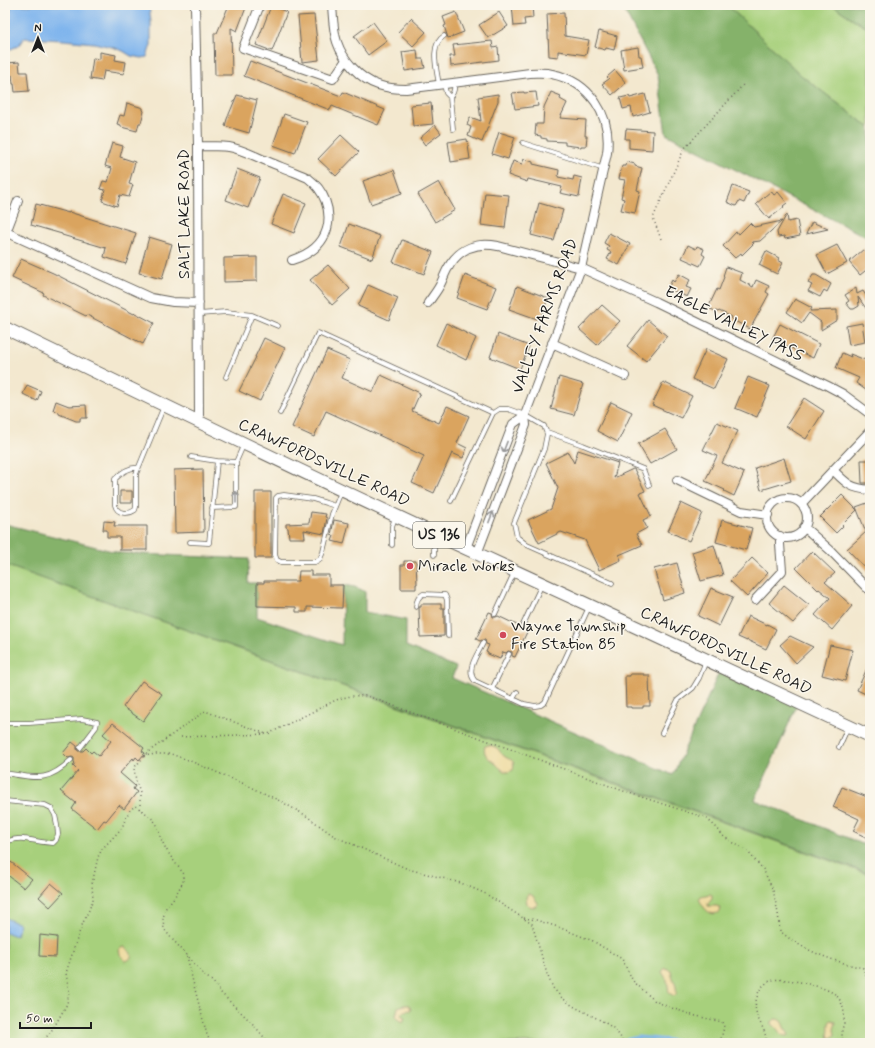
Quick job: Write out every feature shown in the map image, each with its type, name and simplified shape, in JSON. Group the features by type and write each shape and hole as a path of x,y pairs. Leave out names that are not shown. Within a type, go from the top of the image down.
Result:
{"main road":[{"name":"CRAWFORDSVILLE ROAD","path":"6,332 164,405 477,554 516,570 870,736"}],"street":[{"name":"SALT LAKE ROAD","path":"195,5 198,146 199,422"},
{"path":"260,5 243,48 333,79 346,60"},
{"name":"VALLEY FARMS ROAD","path":"332,5 336,39 346,60 362,76 378,85 396,89 406,89 540,73 553,74 567,78 579,85 592,97 600,109 605,122 608,134 608,148 581,268 525,415 526,425 477,554"},
{"path":"198,146 223,146 240,150 304,176 318,187 325,199 328,211 328,225 325,234 321,241 312,250 301,258 292,260"},
{"path":"18,200 6,234 151,298 172,302 199,303"},
{"name":"EAGLE VALLEY PASS","path":"428,303 440,286 453,260 463,251 475,245 489,244 498,246 581,268 656,302 828,386 843,394 870,414"},
{"path":"552,343 625,376"},
{"name":"VALLEY FARMS ROAD","path":"466,548 514,424 525,415"},
{"path":"801,504 870,431"},
{"path":"834,470 846,482 854,487 870,490"},
{"path":"677,480 741,511 768,515"},
{"path":"784,498 792,498 801,504 807,515 804,528 800,533 787,537 774,533 768,522 768,515 772,505 784,498"},
{"path":"804,528 824,545 870,590"},
{"path":"755,600 782,572 780,536"}],"lane":[{"path":"444,36 436,45 436,61 442,84 446,93 450,97 453,129"},
{"path":"450,97 454,93 454,83"},
{"path":"523,143 604,169"},
{"path":"199,314 226,312 252,315 278,326"},
{"path":"226,377 252,315"},
{"path":"280,413 318,333 493,413"},
{"path":"138,468 131,468 115,479 115,508 119,512 129,513 135,510 136,479 138,468 164,405"},
{"path":"451,501 493,413 499,409 508,409 525,415 544,426 547,434 544,449 514,523 518,537 528,545 612,583"},
{"path":"546,432 643,469 649,485"},
{"path":"212,508 236,507 236,462 244,443"},
{"path":"191,457 236,462"},
{"path":"190,542 209,544 217,461"},
{"path":"335,506 319,501 284,495 278,496 276,498 275,555 277,560 281,562 315,562 320,559 332,514 342,490"},
{"path":"392,545 392,526 396,515"},
{"path":"434,556 434,547 439,535"},
{"path":"494,614 516,570"},
{"path":"522,627 542,583"},
{"path":"416,607 416,602 421,595 434,593 445,595 447,598 448,636"},
{"path":"483,642 472,666 471,674 473,679 529,706 541,705 543,704 569,651 590,605"},
{"path":"564,648 569,651"},
{"path":"492,689 509,654"},
{"path":"662,733 678,700 693,688 707,660"},
{"path":"514,699 517,692"},
{"path":"5,723 29,723 82,719 97,722 96,727 80,748"},
{"path":"840,747 849,726"},
{"path":"5,773 42,778 53,774 71,760"},
{"path":"5,801 45,805 51,808 55,815 58,834 53,843 23,839 13,839 5,842"}],"path":[{"path":"661,239 653,218 684,149 743,85"},
{"path":"181,737 268,734 336,700 348,696 367,696 626,792 706,818 723,836 748,852 763,869 773,890 778,912 780,931 791,940 824,957 862,968 870,989"},
{"path":"140,809 140,793 134,768 144,756 205,711 268,734"},
{"path":"144,756 171,754 214,771 282,802 306,815 334,836 408,869 461,883 486,894 532,924 547,974 553,988 561,997 573,1006 613,1028 620,1036 623,1043"},
{"path":"42,1043 54,1027 67,1004 68,992 66,974 79,933 93,899 92,884 98,857 102,849 122,828 130,810 135,806 146,813 158,826 160,836 164,844 174,862 184,874 183,882 176,896 165,909 163,919 164,929 202,973 213,982 222,994 252,1023 269,1043"},
{"path":"522,918 536,920 558,927 593,941 622,959 633,981 655,1000 669,1007 692,1015 722,1022 724,1027 720,1043"},
{"path":"187,955 207,1035 211,1043"},
{"path":"766,1043 764,1029 756,1011 756,1000 760,988 774,980 801,982 825,988 837,996 844,1008 842,1043"}],"green space":[{"path":"607,5 727,5 802,76 870,128 870,239 666,134 658,75 624,10"},
{"path":"727,5 832,5 870,30 870,128 802,76"},
{"path":"832,5 870,5 870,30"},
{"path":"5,524 120,553 249,559 248,583 257,583 257,617 342,645 343,585 352,586 365,592 365,612 406,620 406,646 456,667 452,678 673,775 721,668 797,705 755,800 870,847 870,874 5,565"},
{"path":"5,565 870,875 870,1043 5,1043"}],"sand":[{"path":"489,745 497,748 504,756 512,760 514,763 513,770 508,772 504,771 487,756 484,749 485,746"},
{"path":"528,894 532,895 538,903 535,907 527,904 526,897"},
{"path":"712,895 712,898 708,903 708,906 717,906 720,908 719,912 713,914 707,911 699,899 701,896"},
{"path":"124,947 131,955 130,959 125,961 119,950"},
{"path":"665,968 671,970 672,973 676,988 676,995 674,996 669,993 667,980 662,972"},
{"path":"409,1005 411,1010 402,1012 401,1015 405,1017 403,1022 396,1016 398,1007"},
{"path":"775,1019 781,1021 789,1035 783,1035 772,1024"},
{"path":"831,1020 835,1021 836,1023 834,1029 835,1035 829,1038 829,1025"}],"water":[{"path":"12,5 149,5 151,45 147,57 142,58 131,56 112,47 94,43 63,40 24,38 18,46 11,49 5,49 5,35 7,34 10,22 8,16"},
{"path":"5,918 20,924 16,936 5,932"}],"building":[{"path":"229,5 247,5 237,31 231,28 232,75 215,75 214,33 217,33"},
{"path":"512,5 532,5 533,18 524,19 525,25 514,26"},
{"path":"271,6 287,12 272,51 256,45"},
{"path":"456,12 464,32 448,38 443,17"},
{"path":"499,12 508,26 488,38 479,25"},
{"path":"564,13 565,36 589,40 586,55 558,51 558,57 549,56 547,14"},
{"path":"314,15 319,60 302,62 298,16"},
{"path":"411,18 426,32 413,46 398,32"},
{"path":"373,22 387,41 368,55 354,36"},
{"path":"599,31 617,36 614,50 606,48 605,50 595,47"},
{"path":"492,41 493,48 498,47 499,60 451,66 450,56 455,56 453,45"},
{"path":"638,47 639,56 641,56 643,67 624,70 621,50"},
{"path":"417,50 418,59 423,59 425,68 405,71 402,52"},
{"path":"100,52 116,55 115,60 126,62 124,74 104,71 102,81 90,79 93,58 100,59"},
{"path":"250,61 341,96 343,92 385,110 378,125 332,106 330,110 244,76"},
{"path":"19,62 20,72 27,72 29,91 15,92 12,75 8,76 7,63"},
{"path":"615,70 626,83 612,95 602,84 609,79 607,77"},
{"path":"536,92 538,106 515,109 512,93"},
{"path":"551,92 561,96 560,99 567,103 560,118 586,120 586,146 581,147 565,145 565,142 547,141 547,139 541,138 541,136 535,135 536,124 543,124 544,107"},
{"path":"498,94 498,101 482,142 468,136 471,127 467,125 470,117 481,121 478,97"},
{"path":"645,94 650,112 633,117 631,107 623,109 620,98 629,96 630,98"},
{"path":"237,95 257,100 249,133 225,126"},
{"path":"127,103 143,108 144,111 141,123 139,123 137,131 121,127 121,125 117,124 120,115 124,116"},
{"path":"431,103 433,124 413,126 411,105"},
{"path":"284,114 307,122 295,153 273,145"},
{"path":"435,125 441,133 425,145 420,138"},
{"path":"626,129 653,131 652,150 629,148 629,139 625,139"},
{"path":"499,132 515,137 508,159 492,154"},
{"path":"341,135 359,152 336,176 318,159"},
{"path":"467,139 470,159 451,162 448,142"},
{"path":"112,143 123,146 120,157 135,162 129,184 133,185 129,197 120,195 117,206 102,201 105,190 100,189 103,181 108,182 112,168 105,166"},
{"path":"524,159 533,162 533,164 559,170 558,177 573,180 574,176 582,178 579,197 560,193 562,187 528,179 527,182 508,175 513,161 522,164"},
{"path":"627,162 642,168 637,190 640,191 635,213 621,210 624,199 621,198 625,180 619,179 622,166 626,166"},
{"path":"237,169 260,178 248,208 226,200"},
{"path":"394,170 402,193 371,204 363,181"},
{"path":"439,182 455,210 435,222 418,194"},
{"path":"733,186 749,192 744,203 739,201 736,206 727,202"},
{"path":"771,191 774,195 778,192 787,203 769,219 756,204"},
{"path":"485,193 509,195 505,228 481,225"},
{"path":"283,194 306,203 294,233 271,224"},
{"path":"539,203 563,210 554,241 531,235"},
{"path":"36,204 69,212 136,233 126,264 104,257 106,248 31,225"},
{"path":"787,214 788,222 797,220 800,236 785,239 784,236 778,237 777,232"},
{"path":"782,221 760,241 752,242 754,243 742,255 741,253 735,258 723,246 736,232 739,234 750,223 754,227"},
{"path":"812,222 828,229 806,234"},
{"path":"349,224 380,236 372,259 341,247"},
{"path":"609,233 630,244 619,265 607,259 611,252 607,250 609,246 604,243"},
{"path":"149,237 172,244 162,279 139,273"},
{"path":"402,240 433,252 424,274 393,262"},
{"path":"688,245 696,249 697,246 704,249 702,254 705,256 700,266 682,258"},
{"path":"837,245 847,263 827,274 817,255"},
{"path":"864,249 870,256 870,267 860,275 849,262"},
{"path":"766,251 779,258 778,260 783,263 777,274 759,265"},
{"path":"257,257 257,281 224,282 224,258"},
{"path":"21,259 53,273 154,323 143,344 87,315 86,316 43,295 44,293 12,278"},
{"path":"328,265 350,289 332,305 310,280"},
{"path":"726,267 742,273 740,280 753,287 756,280 769,286 766,292 769,294 750,329 731,319 732,317 708,308 717,289 719,290"},
{"path":"679,274 690,280 686,287 691,289 687,297 668,288 672,280 674,282"},
{"path":"465,275 496,287 487,309 457,298"},
{"path":"813,275 816,275 831,284 827,292 824,290 820,297 808,291 812,285 808,283"},
{"path":"368,285 398,298 389,320 358,306"},
{"path":"517,286 548,298 540,320 509,309"},
{"path":"856,288 857,294 863,291 870,302 870,314 858,297 859,306 854,309 851,309 846,303 849,301 845,295"},
{"path":"795,299 812,308 810,311 837,310 837,320 821,330 821,322 809,313 802,323 787,312"},
{"path":"602,305 620,321 597,345 579,329"},
{"path":"648,320 667,336 646,361 627,346"},
{"path":"446,323 476,338 466,360 436,345"},
{"path":"862,323 865,342 849,345 846,326"},
{"path":"780,324 819,344 813,358 772,339"},
{"path":"498,334 529,346 520,369 490,357"},
{"path":"264,338 285,348 260,401 239,391"},
{"path":"706,349 728,359 714,389 692,379"},
{"path":"327,350 350,360 342,378 373,392 381,375 420,393 412,411 439,423 447,406 469,416 457,443 467,448 463,458 452,453 434,493 412,483 424,456 326,411 314,437 292,427"},
{"path":"842,353 851,357 850,354 868,361 870,359 870,393 856,383 859,378 836,368"},
{"path":"559,377 583,384 574,415 551,409"},
{"path":"748,377 770,386 757,417 735,408"},
{"path":"663,382 692,396 681,418 652,405"},
{"path":"27,385 41,391 37,401 23,394"},
{"path":"804,398 824,411 806,439 786,426"},
{"path":"56,401 69,406 86,405 87,418 80,418 80,421 76,421 59,414 59,412 53,410"},
{"path":"611,402 632,412 618,442 597,431"},
{"path":"717,422 738,431 722,463 744,473 734,496 705,481 717,456 703,450"},
{"path":"665,429 677,449 650,464 638,444"},
{"path":"578,450 618,463 614,478 634,469 645,491 640,493 651,516 643,520 647,528 636,534 642,545 619,555 621,560 599,570 585,540 561,532 539,543 528,520 551,509 558,488 546,463 568,452 574,463"},
{"path":"784,458 791,481 761,490 755,468"},
{"path":"861,460 870,460 870,483 862,483"},
{"path":"203,469 204,532 175,533 174,470"},
{"path":"120,491 132,491 132,503 120,503"},
{"path":"255,492 271,492 271,558 255,558"},
{"path":"842,495 857,510 836,533 820,517"},
{"path":"870,502 870,573 847,549 866,532 856,507"},
{"path":"681,503 702,513 689,541 668,531"},
{"path":"311,512 326,514 325,517 327,518 324,534 304,530 305,538 289,538 286,524 309,523"},
{"path":"334,520 349,523 344,544 332,541 334,536 331,535"},
{"path":"722,520 752,528 746,550 716,542"},
{"path":"104,521 115,522 114,526 147,526 147,550 120,550 120,537 107,537 107,530 103,530"},
{"path":"714,545 723,575 701,581 692,552"},
{"path":"812,551 835,573 825,582 852,606 832,630 815,615 830,598 819,589 818,590 796,568"},
{"path":"752,558 768,573 747,597 730,581"},
{"path":"404,561 416,561 416,589 401,589 401,565 404,565"},
{"path":"677,563 685,593 663,600 654,569"},
{"path":"299,571 311,571 311,575 329,575 329,585 343,585 342,608 307,607 307,612 296,612 296,607 257,606 257,583 264,583 264,581 298,581"},
{"path":"784,585 809,605 793,623 769,603"},
{"path":"711,588 733,597 719,626 698,616"},
{"path":"421,604 441,604 441,608 444,608 444,636 420,637 419,607 421,607"},
{"path":"489,612 492,613 493,617 498,616 519,626 519,629 521,630 528,630 515,657 512,656 512,652 508,651 506,653 503,652 500,659 488,654 486,652 489,645 486,644 485,640 480,641 476,639"},
{"path":"748,616 776,629 766,649 738,637"},
{"path":"790,636 813,647 796,663 780,645"},
{"path":"830,645 853,650 845,681 822,675"},
{"path":"870,662 870,696 857,690"},
{"path":"630,674 649,675 650,706 643,706 643,708 626,707 625,676 630,676"},
{"path":"142,681 162,694 143,721 123,707"},
{"path":"113,723 144,748 142,751 145,753 139,760 136,757 134,760 133,758 120,773 135,786 133,789 137,792 124,809 119,805 106,821 104,820 97,829 72,809 76,803 61,791 78,771 73,766 75,763 74,758 68,758 63,753 72,742 77,746 78,751 83,751 86,748 91,753 93,751 99,756 111,741 103,734"},
{"path":"842,787 870,798 870,839 853,831 859,819 833,807"},
{"path":"11,862 32,879 24,888 5,873 5,869"},
{"path":"51,883 63,893 50,907 39,897"},
{"path":"40,935 57,937 56,957 39,956"}],"waterway":[{"path":"612,1043 638,1037 693,1043"}],"place":[{"name":"Miracle Works","path":"410,566"},
{"name":"Wayne Township Fire Station 85","path":"503,635"}]}
